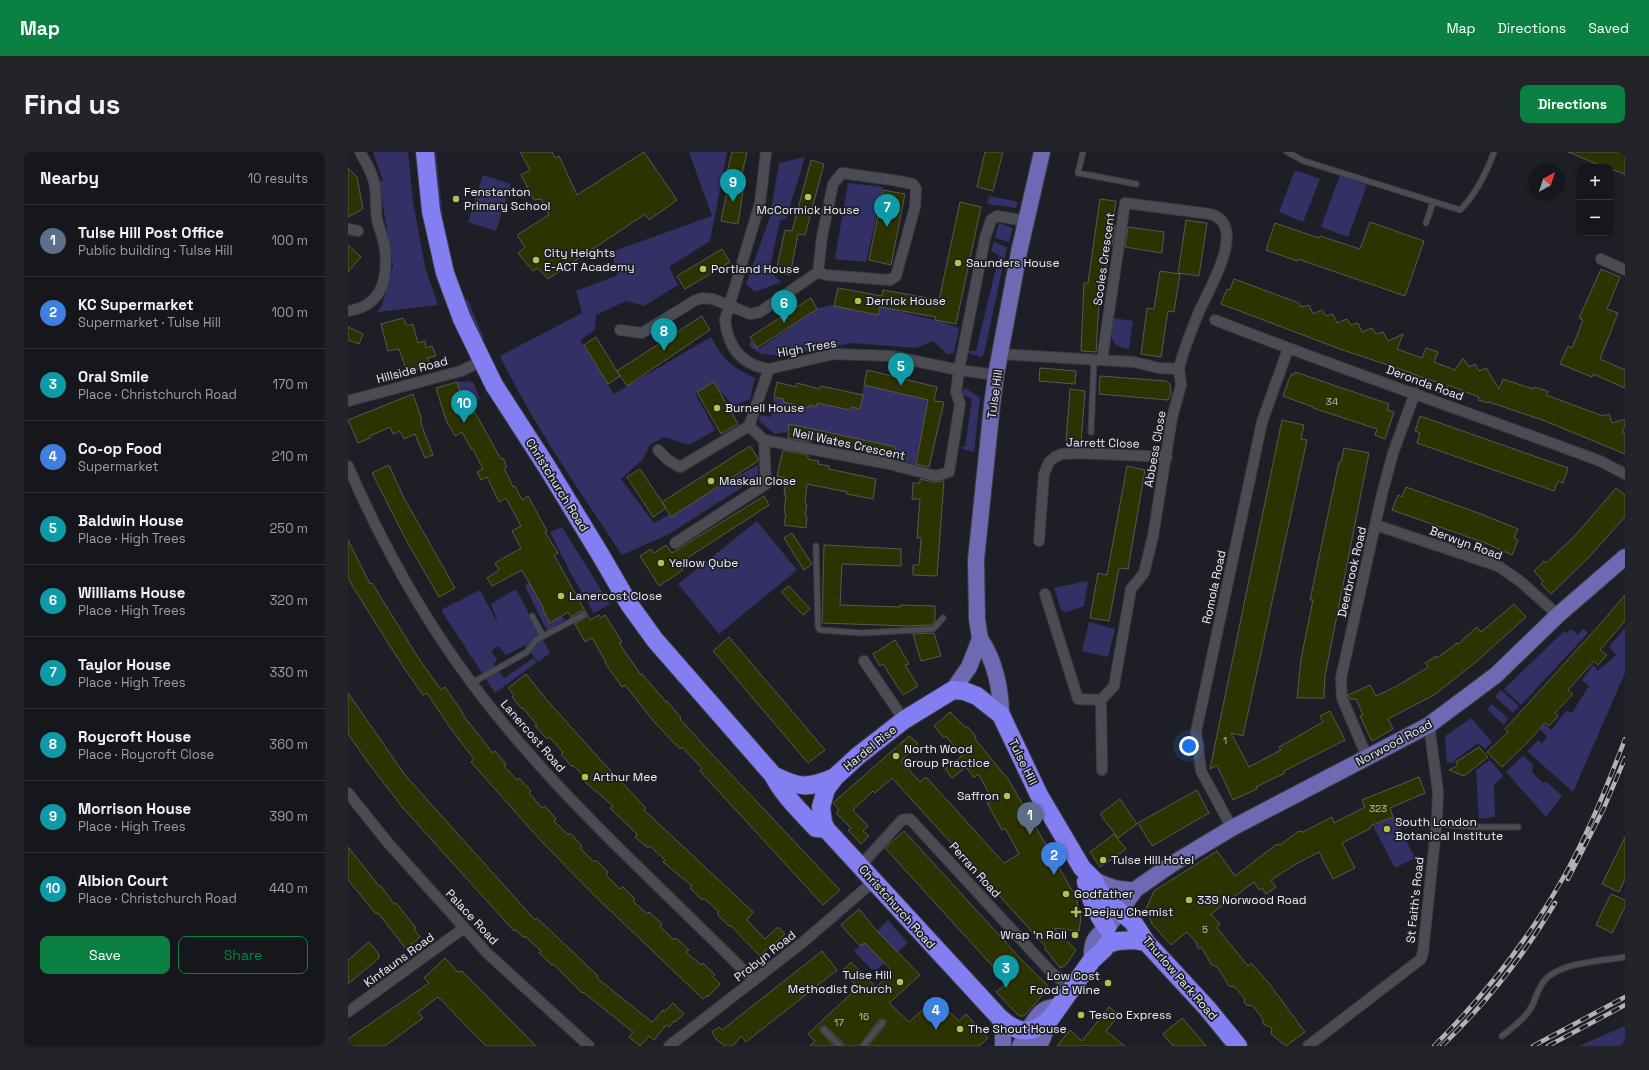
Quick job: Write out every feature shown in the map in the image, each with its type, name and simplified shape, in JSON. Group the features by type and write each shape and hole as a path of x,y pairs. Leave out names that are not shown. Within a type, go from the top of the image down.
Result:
{"highway":[{"name":"Christchurch Road","path":"425,152 431,211 440,257 455,303 494,386 551,474 633,610 654,640 773,775 779,787 816,828 826,828 1000,1018 1014,1029 1033,1038"},
{"path":"953,690 964,691 977,696 1001,716"},
{"name":"Hardel Rise","path":"835,777 874,742 904,720 953,690"},
{"name":"Tulse Hill","path":"1001,716 1039,795 1098,890 1104,898 1120,911"},
{"name":"Christchurch Road","path":"773,775 798,786 824,782 835,777"},
{"path":"826,828 821,815 822,802 826,789 835,777"},
{"path":"1088,874 1089,896 1107,936 1118,940 1146,942"},
{"name":"Thurlow Park Road","path":"1120,911 1139,928 1146,942 1207,1008 1238,1046"},
{"name":"Norwood Road","path":"1033,1038 1037,1028 1055,1013 1092,960 1104,949 1107,936"}],"main road":[{"name":"Tulse Hill","path":"1001,716 1001,698 994,671 986,648 980,639 977,619 976,560 996,375 1026,221 1042,152"},
{"name":"Norwood Road","path":"1107,936 1120,911 1135,890 1172,864 1232,828 1429,726 1496,675 1558,615 1625,557"},
{"name":"Tulse Hill","path":"953,690 969,668 980,639"},
{"path":"1088,874 1109,887 1121,890 1135,890"},
{"path":"1000,1018 1003,1034 1003,1046"},
{"path":"1020,1046 1033,1038"}],"street":[{"path":"348,311 360,309 375,298 381,290 385,279 385,248 377,218 374,181 360,152"},
{"name":"High Trees","path":"766,152 760,203 725,320 728,337 734,349 745,360 758,367 769,369 834,354 890,356 959,370 996,375"},
{"path":"620,330 642,333 694,301 702,298 713,299 729,307 750,314 760,312 818,272 822,237 833,184 842,172 913,184 916,189 915,207 896,276 890,280 826,275 818,272"},
{"name":"Scoles Crescent","path":"1098,360 1125,203 1210,214 1219,217 1224,225 1227,239 1221,265 1198,313 1183,352 1179,369"},
{"path":"959,370 985,238 990,220 997,216 1026,221"},
{"path":"1601,260 1625,270"},
{"name":"Deronda Road","path":"1215,320 1288,349 1415,393 1600,461 1625,474"},
{"name":"Romola Road","path":"1232,828 1202,771 1196,732 1262,422 1288,349"},
{"path":"1001,354 1134,362 1159,368 1179,369"},
{"name":"Hillside Road","path":"348,401 461,371 482,361"},
{"path":"658,450 668,460 680,467 749,426 769,369"},
{"name":"Abbess Close","path":"1101,700 1114,686 1131,589 1144,573 1153,536 1172,418 1181,386 1179,369"},
{"name":"Neil Wates Crescent","path":"764,440 889,464 936,476 949,472 960,404 956,392 959,370"},
{"name":"Deerbrook Road","path":"1367,757 1342,698 1341,678 1382,494 1393,453 1415,393"},
{"path":"675,543 766,484 764,440 749,426"},
{"name":"Jarrett Close","path":"1039,541 1044,474 1049,462 1055,457 1062,454 1079,453 1166,457"},
{"name":"Lanercost Road","path":"348,466 384,542 405,579 444,643 472,683 525,748 617,847 754,981"},
{"name":"Berwyn Road","path":"1376,525 1498,566 1520,581 1558,615"},
{"path":"1045,594 1078,700 1101,700 1102,770"},
{"name":"Hardel Rise","path":"864,660 904,720"},
{"name":"St Faith's Road","path":"1308,1046 1421,959 1423,952 1438,792 1429,726"},
{"name":"Palace Road","path":"348,793 352,806 389,844 464,928 515,979 589,1046"},
{"name":"Perran Road","path":"860,866 902,820 910,818 1048,970 1072,990"},
{"name":"Probyn Road","path":"669,1046 825,924 874,881"},
{"name":"Kinfauns Road","path":"348,1012 464,928"}],"lane":[{"path":"1083,152 1078,173 1136,184"},
{"path":"1287,152 1304,161 1460,210 1486,173 1494,152"},
{"path":"1426,223 1433,202"},
{"path":"1091,432 1098,360"},
{"path":"816,546 818,627 820,630 862,633 933,629 944,618"},
{"path":"472,683 527,652 536,640 583,615"},
{"path":"532,616 543,636"},
{"path":"1436,824 1476,827 1518,827"},
{"path":"1502,1036 1522,1019 1532,1006 1536,994 1545,980 1555,973 1567,967 1625,957"},
{"path":"863,1046 882,1023"},
{"path":"824,1030 840,1046"}],"shaded area":[{"path":"373,152 408,152 413,201 425,267 438,305 377,312 382,305 393,266 379,181 383,181"},
{"path":"434,152 436,152 443,220 441,220"},
{"path":"689,152 727,152 710,241 669,267 678,285 644,306 626,301 596,315 595,330 580,340 614,394 711,337 728,362 739,370 755,378 750,399 733,406 714,383 695,393 715,430 689,445 664,437 650,445 643,459 621,479 654,523 758,465 758,477 669,534 622,555 542,433 500,356 582,313 576,291 618,275 611,252 712,216"},
{"path":"805,157 786,219 780,220 769,271 781,282 755,292 746,284 770,217 779,163"},
{"path":"1295,170 1320,179 1303,222 1279,212"},
{"path":"483,175 511,184 496,231 468,222"},
{"path":"1340,175 1367,185 1348,237 1321,227"},
{"path":"848,183 883,187 866,262 835,259"},
{"path":"989,196 1018,202 1016,208 987,204"},
{"path":"999,223 1013,228 1009,242 995,238"},
{"path":"994,242 1007,247 985,350 982,357 967,353 968,351 976,351 999,255 991,251"},
{"path":"463,300 468,300 484,339 481,341"},
{"path":"834,305 878,314 880,307 935,320 959,328 954,353 947,354 933,341 916,348 852,343 782,356 761,354 749,346 751,341 759,349 818,308"},
{"path":"1113,318 1133,321 1129,349 1122,348 1114,343 1112,339"},
{"path":"469,381 474,384 480,399 464,404 457,382"},
{"path":"864,385 928,400 915,465 893,457 896,447 790,424 787,432 775,434 759,421 760,415 771,417 774,397 816,407 817,401 859,409"},
{"path":"965,388 980,398 974,452 965,450 959,446 965,447 972,399 960,393"},
{"path":"757,521 797,570 719,634 678,584"},
{"path":"562,527 610,604 594,613 571,574 550,532"},
{"path":"546,571 562,616 565,620 548,630 544,625 525,586 535,576"},
{"path":"1087,581 1084,606 1066,612 1061,610 1054,588"},
{"path":"516,589 550,653 538,662 525,645 506,655 498,646 491,651 497,659 494,664 504,678 534,658 536,663 495,693 441,610 480,590 499,626 491,604"},
{"path":"1089,622 1115,629 1108,657 1082,651"},
{"path":"1583,628 1588,633 1521,705 1504,689 1564,631 1567,633 1571,629 1578,635"},
{"path":"1625,628 1625,673 1573,792 1527,751 1538,740 1542,744 1547,736 1537,726 1541,722 1551,730 1566,711 1572,713 1589,686 1582,680 1593,665 1598,671 1616,655 1609,647"},
{"path":"1501,690 1519,706 1513,713 1495,697"},
{"path":"1492,704 1508,718 1504,725 1487,709"},
{"path":"1471,718 1492,742 1485,749 1478,743 1455,760 1454,763 1447,762 1445,736"},
{"path":"1523,755 1533,765 1532,772 1543,783 1547,782 1562,796 1546,817 1506,772"},
{"path":"1490,760 1503,776 1494,785 1495,817 1479,819 1476,770"},
{"path":"1394,817 1415,858 1395,868 1373,826"},
{"path":"888,920 908,943 876,970 871,969 854,951"},
{"path":"1625,1026 1625,1046 1579,1046"}],"building":[{"path":"520,152 552,152 555,158 559,156 577,195 644,152 677,200 649,220 645,214 548,279 538,268 533,271 518,253 525,247 517,235 549,215 541,199 534,200 521,175 530,170"},
{"path":"732,152 747,152 740,183 744,184 738,224 721,221 729,182 725,181"},
{"path":"985,152 1003,152 993,191 977,187"},
{"path":"1568,152 1620,152 1625,154 1625,174 1613,170 1613,164 1597,164"},
{"name":"McCormick House","path":"811,160 824,164 805,235 798,234 790,275 776,272 785,230 792,231"},
{"path":"348,168 357,177 363,209 348,217"},
{"path":"883,190 905,194 891,265 869,260"},
{"path":"1100,199 1116,201 1112,225 1115,225 1106,270 1101,269 1096,352 1081,351 1084,283 1088,283"},
{"path":"960,202 981,207 956,324 935,320 936,317 880,307 878,315 834,306 838,288 882,296 883,290 939,300"},
{"path":"1186,220 1207,223 1199,276 1178,273"},
{"path":"1370,222 1424,241 1405,296 1298,259 1297,261 1266,250 1275,223 1319,238 1320,236 1360,249"},
{"path":"1128,227 1164,232 1162,253 1125,247"},
{"path":"348,245 361,257 348,272"},
{"name":"Portland House","path":"722,249 730,262 685,289 677,276"},
{"path":"1601,269 1620,277 1607,309 1618,313 1600,359 1625,370 1625,388 1593,374 1592,377 1560,364 1568,346 1572,348 1583,320 1579,318"},
{"path":"1160,271 1180,274 1174,312 1168,311 1161,357 1141,354 1147,308 1154,309"},
{"path":"1234,279 1299,303 1301,307 1309,305 1313,314 1322,310 1326,316 1333,314 1337,323 1347,319 1351,325 1358,323 1362,332 1372,328 1376,334 1383,332 1388,341 1403,334 1397,349 1422,358 1426,348 1438,352 1434,362 1455,370 1463,358 1469,367 1475,364 1479,371 1486,368 1499,389 1503,379 1533,389 1534,387 1548,391 1546,395 1603,416 1609,414 1612,423 1625,419 1625,426 1622,433 1625,434 1625,454 1545,421 1489,402 1478,400 1479,397 1448,385 1447,389 1438,386 1439,383 1340,349 1221,304 1227,289 1230,290"},
{"path":"811,298 817,309 757,348 750,337"},
{"path":"702,316 710,330 627,386 617,371"},
{"path":"403,318 407,326 413,324 418,343 425,341 426,348 432,346 436,356 427,358 430,365 407,372 399,349 388,351 381,324"},
{"path":"348,327 363,334 359,344 348,340"},
{"path":"596,337 620,376 608,384 584,345"},
{"path":"1040,368 1076,371 1075,384 1039,381"},
{"path":"867,370 937,387 934,401 944,402 929,467 916,464 928,400 864,385"},
{"path":"1295,372 1389,404 1387,410 1394,412 1385,439 1375,435 1377,429 1313,408 1283,396 1291,374 1294,375"},
{"path":"1100,376 1166,381 1170,384 1171,394 1168,400 1099,394"},
{"path":"457,382 467,413 473,409 501,459 503,458 507,467 504,468 513,487 515,486 522,500 528,496 547,531 545,532 558,553 554,555 590,620 599,615 601,618 605,615 622,642 619,643 641,675 642,674 666,702 667,701 681,718 680,719 710,752 840,890 823,905 700,771 702,768 682,747 680,749 655,723 625,685 622,687 605,663 606,662 592,638 585,642 575,624 586,617 587,615 585,612 581,611 571,617 568,612 550,623 543,610 544,609 522,570 492,586 487,578 499,570 495,563 521,548 512,531 521,526 506,498 499,502 487,477 481,480 477,472 483,469 462,432 455,436 446,420 436,388"},
{"name":"Burnell House","path":"714,382 738,424 721,434 697,392"},
{"path":"777,382 796,387 797,383 820,389 821,386 863,395 860,409 852,407 850,410 817,403 816,407 809,405 809,408 783,402 784,399 774,397"},
{"path":"1070,389 1085,391 1081,443 1066,442"},
{"path":"413,394 422,420 420,421 433,455 425,458 415,434 404,439 400,431 393,434 390,427 358,443 348,420"},
{"path":"1420,416 1568,468 1563,483 1558,481 1554,491 1417,443 1420,433 1415,431"},
{"path":"1282,420 1304,425 1301,439 1307,440 1243,736 1231,733 1249,767 1281,750 1279,747 1323,722 1320,716 1330,711 1345,740 1284,771 1285,773 1256,787 1257,789 1233,800 1217,765 1210,769"},
{"path":"789,424 896,447 893,457 812,439 811,442 788,438"},
{"name":"Maskall Close","path":"750,446 758,458 758,461 671,517 662,502"},
{"path":"1344,448 1369,453 1325,676 1324,698 1297,698 1301,659 1313,600 1310,600 1339,462 1341,462"},
{"path":"783,450 808,455 808,459 819,461 818,464 829,466 829,469 876,479 873,499 807,484 805,504 807,505 805,516 807,517 806,528 784,525 786,514 784,513 786,494 784,495 786,478 777,476"},
{"path":"389,465 404,498 455,588 439,597 405,538 372,473"},
{"path":"1127,466 1145,470 1128,569 1119,568 1109,621 1090,618 1098,573 1107,575"},
{"path":"640,469 666,508 653,517 627,477"},
{"path":"920,479 934,482 944,481 937,576 913,575 913,565 919,565 921,538 917,538 920,499 912,499 913,483 920,483"},
{"path":"1406,487 1518,529 1514,538 1518,540 1512,555 1488,544 1392,510 1398,495 1402,497"},
{"path":"1616,488 1625,495 1625,517 1589,557 1551,594 1541,584 1543,581 1534,571 1544,561 1546,563 1574,537"},
{"path":"764,496 769,505 678,564 683,570 659,586 640,556 651,549 654,553 666,545 672,553"},
{"path":"792,533 812,564 804,570 784,538"},
{"path":"348,540 370,584 372,583 419,659 441,690 445,687 463,713 462,714 493,753 495,751 506,764 504,766 517,780 519,778 531,791 529,793 542,808 545,806 556,819 554,821 568,835 570,833 582,846 580,848 594,862 596,860 608,872 606,875 620,889 623,887 635,899 633,901 647,914 649,912 662,924 660,926 674,940 676,938 689,950 686,952 701,965 703,963 715,975 713,977 720,984 708,997 707,995 703,999 597,898 542,842 471,762 474,759 451,729 427,693 423,695 402,665 353,587 348,577"},
{"path":"824,545 901,549 901,566 842,564 840,605 900,607 900,605 935,606 935,621 931,625 908,626 822,623"},
{"path":"789,586 810,609 803,615 781,592"},
{"path":"1625,595 1625,621 1600,650 1607,655 1598,665 1594,661 1568,690 1573,694 1555,713 1558,716 1549,726 1545,723 1502,767 1487,752 1508,732 1505,729"},
{"path":"1514,604 1526,617 1477,661 1434,695 1388,719 1393,729 1372,741 1360,716 1363,715 1356,699 1350,699 1348,695 1370,685 1376,696 1395,687 1427,668 1428,666 1425,663 1436,656 1437,658 1457,643 1458,644 1477,627 1481,632"},
{"path":"934,633 941,656 921,661 913,634"},
{"path":"729,637 825,750 808,763 713,651"},
{"path":"895,640 909,664 905,665 918,686 903,695 883,664 880,666 873,654"},
{"path":"526,674 546,699 596,755 646,808 644,810 753,912 747,920 765,939 778,927 785,934 760,956 730,925 729,926 717,914 719,912 704,898 702,900 690,888 692,886 663,862 665,860 650,846 648,848 635,837 637,834 610,808 613,806 585,782 587,780 573,765 572,767 561,754 563,752 549,737 547,739 535,726 537,725 523,708 522,709 512,697 514,695 508,688"},
{"path":"348,693 405,775 535,920 537,918 598,976 597,978 652,1022 663,1010 664,1012 673,1003 684,1014 675,1022 674,1021 669,1027 666,1025 654,1040 649,1036 640,1046 629,1037 633,1032 583,992 582,993 553,964 552,965 539,953 541,951 525,936 524,938 516,930 514,931 403,808 348,734"},
{"path":"950,712 966,728 968,727 976,737 975,739 1008,779 1076,897 1081,918 1079,931 1054,928 1076,950 1065,966 1060,968 1045,949 1046,947 892,778 875,793 873,791 853,810 868,826 863,831 869,836 861,844 848,830 851,828 836,813 839,810 833,803 909,736 918,743 901,761 920,782 926,777 1004,863 1019,854 1005,828 1002,830 987,803 993,800 978,774 974,778 966,767 952,778 945,769 962,756 946,736 944,738 934,726"},
{"path":"1479,747 1488,757 1464,776 1449,770 1458,765 1456,762"},
{"path":"1419,777 1425,793 1390,808 1393,817 1370,826 1371,828 1342,843 1355,868 1333,879 1319,852 1296,864 1271,880 1276,887 1266,894 1262,888 1259,890 1254,882 1211,914 1220,924 1217,928 1248,966 1251,963 1268,982 1305,1032 1286,1046 1271,1034 1272,1028 1263,1024 1263,1019 1253,1006 1246,1005 1244,1002 1245,999 1235,987 1229,986 1217,967 1211,964 1202,948 1198,948 1195,941 1187,932 1171,945 1152,924 1146,909 1154,891 1217,851 1235,876 1277,844 1280,845 1299,831 1303,832 1332,817 1334,823 1365,807 1362,800"},
{"path":"1197,790 1209,813 1152,846 1138,823"},
{"path":"1120,799 1137,824 1118,838 1100,814"},
{"path":"904,831 1020,958 1048,986 1048,989 1024,1016 1019,1016 996,992 1008,983 885,848"},
{"name":"Tulse Hill Hotel","path":"1114,834 1126,849 1100,867 1090,852"},
{"path":"1625,837 1625,879 1619,892 1602,884"},
{"path":"348,847 394,904 396,903 416,928 414,929 420,937 406,949 378,913 376,914 348,880"},
{"path":"1611,894 1625,900 1625,907 1612,933 1596,925"},
{"path":"859,909 877,931 920,975 889,1003 909,1022 929,1004 939,1014 945,1008 959,1021 966,1014 988,1038 979,1046 868,1046 885,1025 886,1021 882,1019 879,1020 859,1046 844,1046 843,1043 825,1026 821,1027 820,1031 834,1046 810,1046 815,1041 808,1034 858,987 842,971 851,962 876,987 893,972 865,943 860,946 841,925"},
{"path":"369,942 379,954 379,958 348,984 348,960"},
{"path":"822,951 837,970 746,1042 741,1036 733,1046 725,1046 716,1039 712,1032 719,1027 722,1030"},
{"path":"445,958 458,972 462,971 536,1046 486,1046 438,997 418,1012 423,1018 385,1046 348,1046 348,1039 429,983 424,978"},
{"path":"1109,1007 1119,1015 1106,1031 1125,1046 1057,1046 1070,1030 1082,1041"},
{"path":"1182,1018 1206,1046 1173,1046 1163,1034"}],"railway":[{"path":"1434,1046 1488,987 1520,945 1549,901 1563,878 1589,827 1625,739"},
{"path":"1568,879 1604,808 1625,758"},
{"path":"1442,1046 1489,996 1530,942 1555,903"},
{"path":"1533,1046 1625,997"},
{"path":"1548,1046 1625,1005"}],"place":[{"name":"McCormick House","path":"808,197"},
{"name":"Fenstanton Primary School","path":"456,199"},
{"name":"Morrison House","path":"733,202"},
{"name":"Taylor House","path":"887,227"},
{"name":"City Heights E-ACT Academy","path":"536,260"},
{"name":"Saunders House","path":"958,263"},
{"name":"Portland House","path":"703,269"},
{"name":"Derrick House","path":"858,301"},
{"name":"Williams House","path":"784,323"},
{"name":"Roycroft House","path":"664,351"},
{"name":"Baldwin House","path":"901,386"},
{"name":"Burnell House","path":"717,408"},
{"name":"Albion Court","path":"464,423"},
{"name":"Maskall Close","path":"711,481"},
{"name":"Yellow Qube","path":"661,563"},
{"name":"Lanercost Close","path":"561,596"},
{"name":"North Wood Group Practice","path":"896,756"},
{"name":"Arthur Mee","path":"585,777"},
{"name":"Saffron","path":"1007,796"},
{"name":"South London Botanical Institute","path":"1387,829"},
{"name":"Tulse Hill Post Office","path":"1030,835"},
{"name":"Tulse Hill Hotel","path":"1103,860"},
{"name":"KC Supermarket","path":"1054,875"},
{"name":"Godfather","path":"1066,894"},
{"name":"339 Norwood Road","path":"1189,900"},
{"name":"Deejay Chemist","path":"1076,912"},
{"name":"Wrap 'n Roll","path":"1075,935"},
{"name":"Tulse Hill Methodist Church","path":"900,982"},
{"name":"Low Cost Food & Wine","path":"1108,983"},
{"name":"Oral Smile","path":"1006,988"},
{"name":"Tesco Express","path":"1081,1015"},
{"name":"The Shout House","path":"960,1029"},
{"name":"Co-op Food","path":"936,1030"}]}
